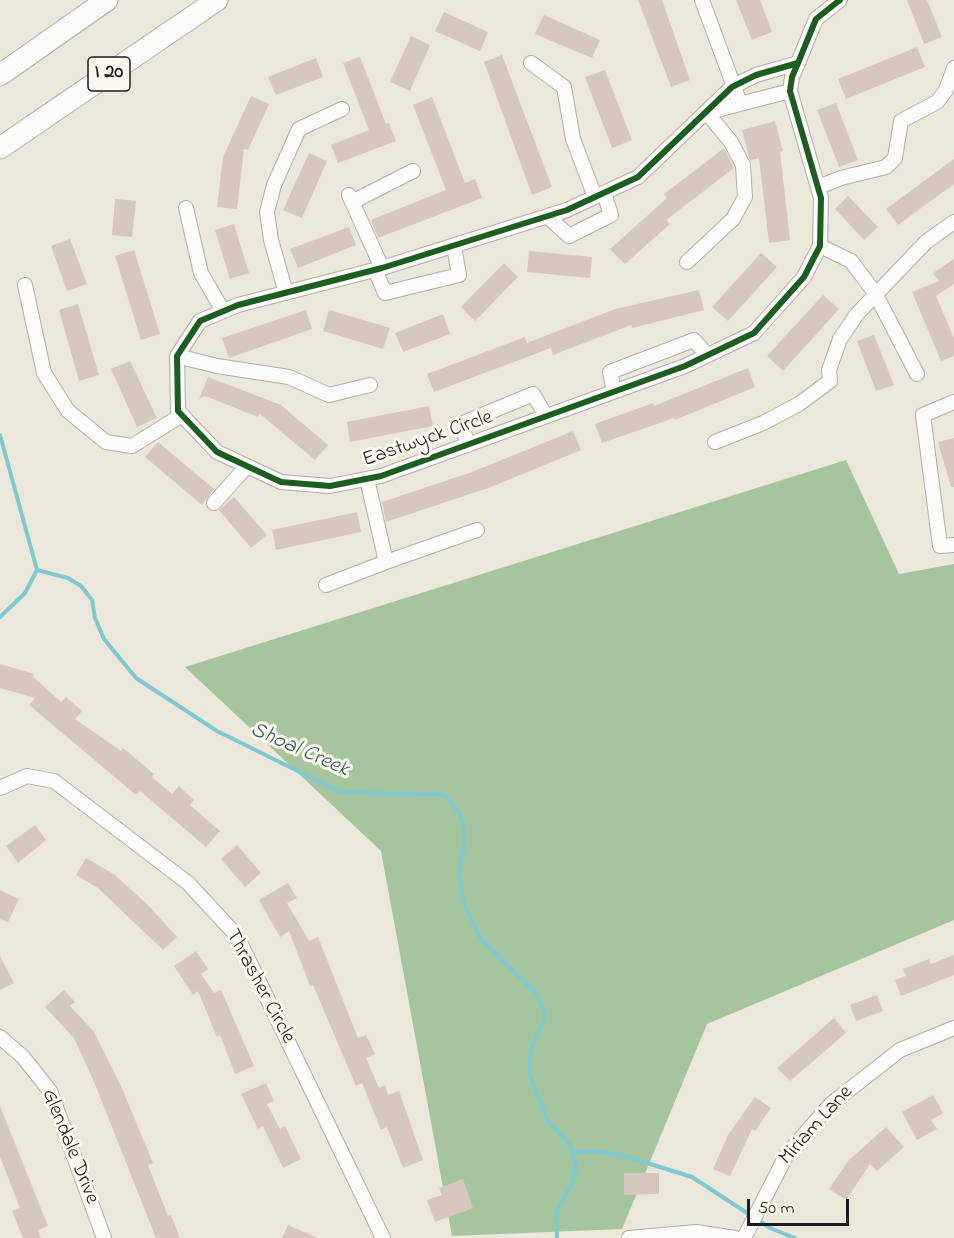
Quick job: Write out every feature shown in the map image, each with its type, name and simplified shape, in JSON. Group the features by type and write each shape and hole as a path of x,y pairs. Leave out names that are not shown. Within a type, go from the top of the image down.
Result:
{"highway":[{"path":"0,75 107,0"},
{"name":"I 20","path":"0,148 217,0"}],"street":[{"path":"702,0 732,87 740,103"},
{"path":"707,113 790,91 798,63 816,19 840,0"},
{"path":"531,63 564,87 573,139 611,215 569,236 547,216"},
{"path":"25,285 45,373 68,411 106,442 132,446 182,415 177,411 177,356 200,321 223,311 454,246 547,216 600,195 638,177 732,87 756,75 798,63"},
{"path":"818,187 840,178 886,167 895,158 901,121 937,102 946,90 954,68"},
{"name":"Eastwyck Circle","path":"182,415 217,452 282,482 330,486 367,479 615,392 707,355 754,333 804,277 819,246 821,198 790,91"},
{"path":"286,293 270,240 267,212 274,185 299,129 342,109"},
{"path":"687,262 733,219 745,198 743,165 731,142 707,113"},
{"path":"413,171 350,199 378,269 385,293 459,275 454,246"},
{"path":"186,208 201,273 223,311"},
{"path":"715,442 764,423 799,404 830,381 829,370 840,339 875,293 926,242 954,222"},
{"path":"819,246 851,261 875,293 917,375"},
{"path":"615,392 610,372 694,340 707,355"},
{"path":"177,356 217,366 289,378 329,395 370,386"},
{"path":"468,444 460,424 533,394 546,416"},
{"path":"947,545 923,415 954,402"},
{"path":"214,504 247,466"},
{"path":"367,479 386,562"},
{"path":"326,585 477,530"},
{"name":"Thrasher Circle","path":"0,788 27,776 54,781 188,883 237,936 383,1238"},
{"name":"Miriam Lane","path":"744,1238 787,1154 831,1104 900,1050 954,1028"},
{"name":"Glendale Drive","path":"0,1037 23,1057 50,1091 104,1238"},
{"path":"629,1238 696,1232 735,1238"}],"green space":[{"path":"846,460 899,574 954,564 954,920 707,1024 622,1229 452,1236 381,851 185,667"}],"building":[{"path":"638,0 662,0 690,80 671,87"},
{"path":"736,0 760,0 772,32 752,40"},
{"path":"907,0 927,0 942,37 924,44"},
{"path":"444,12 488,32 480,51 435,31"},
{"path":"544,15 600,40 592,58 535,34"},
{"path":"411,36 430,45 410,91 390,82"},
{"path":"917,47 925,67 846,99 838,79"},
{"path":"502,55 552,187 532,195 484,62"},
{"path":"360,57 386,124 389,123 396,141 338,163 331,145 369,130 343,63"},
{"path":"316,58 323,77 276,95 268,77"},
{"path":"605,70 632,140 612,148 585,77"},
{"path":"251,96 269,104 248,150 244,149 237,209 217,207 223,157"},
{"path":"432,97 465,183 475,179 482,198 378,238 371,220 446,190 413,105"},
{"path":"836,103 858,160 839,167 817,110"},
{"path":"775,121 783,151 780,152 790,240 769,243 759,158 750,160 742,130"},
{"path":"724,148 734,168 666,220 670,224 625,264 610,249 667,198 664,194"},
{"path":"309,153 327,161 302,218 283,210"},
{"path":"954,159 954,184 898,225 886,209"},
{"path":"848,196 878,227 864,240 835,209"},
{"path":"115,199 136,201 132,237 112,235"},
{"path":"234,224 249,273 230,279 215,230"},
{"path":"349,227 356,245 298,268 290,249"},
{"path":"70,239 87,284 67,291 51,246"},
{"path":"134,250 160,334 141,340 115,256"},
{"path":"529,251 592,257 590,278 527,272"},
{"path":"761,253 777,267 728,321 712,307"},
{"path":"954,259 954,284 936,296 954,338 954,356 941,361 912,292 939,281 933,273"},
{"path":"504,263 518,277 475,321 461,307"},
{"path":"699,290 704,310 632,328 631,325 553,355 551,348 434,392 427,374 525,337 527,343 615,309"},
{"path":"823,295 839,309 783,371 767,356"},
{"path":"78,304 99,375 79,381 59,310"},
{"path":"306,310 312,329 229,358 222,338"},
{"path":"329,310 390,328 383,349 323,331"},
{"path":"443,314 450,334 403,352 395,333"},
{"path":"874,335 894,385 876,391 857,341"},
{"path":"130,361 157,418 137,427 111,369"},
{"path":"748,368 755,387 675,420 674,418 602,443 595,424 653,403 654,406"},
{"path":"208,377 281,405 328,445 315,460 259,413 258,417 205,396 199,399"},
{"path":"429,406 433,426 350,442 347,422"},
{"path":"573,431 581,450 491,487 386,522 382,502 472,472"},
{"path":"954,438 954,487 951,487 938,442"},
{"path":"158,442 214,489 202,505 145,457"},
{"path":"234,497 267,535 251,548 219,510"},
{"path":"357,512 361,532 276,550 272,530"},
{"path":"0,664 34,674 33,677 61,702 66,697 82,711 75,719 121,751 123,748 154,774 152,777 172,794 179,786 194,800 190,805 220,831 206,847 140,791 136,795 29,705 35,698 0,688"},
{"path":"35,825 46,840 18,863 6,846"},
{"path":"237,845 261,873 245,887 221,859"},
{"path":"86,858 115,875 149,906 177,937 163,950 98,888 76,875"},
{"path":"288,883 297,898 287,903 309,941 318,937 358,1038 366,1035 375,1054 366,1058 379,1088 385,1085 388,1095 399,1091 423,1160 403,1168 387,1127 381,1130 362,1083 356,1086 313,985 310,986 289,931 280,937 259,900"},
{"path":"0,890 19,899 8,922 0,919"},
{"path":"196,951 208,969 201,974 214,993 221,990 254,1066 235,1074 220,1035 217,1037 198,991 193,995 174,966"},
{"path":"954,955 954,975 901,996 895,980 906,976 903,969 929,959 931,964"},
{"path":"0,956 14,983 0,990"},
{"path":"64,990 75,1002 70,1006 94,1032 121,1086 153,1163 148,1165 168,1216 171,1215 180,1238 156,1238 95,1084 74,1038 45,1007"},
{"path":"877,995 883,1011 856,1021 850,1005"},
{"path":"834,1018 846,1033 790,1081 777,1068"},
{"path":"266,1083 274,1101 267,1104 280,1129 285,1126 301,1159 283,1168 263,1126 258,1129 241,1094"},
{"path":"933,1095 943,1113 931,1120 937,1129 917,1140 902,1112"},
{"path":"755,1097 771,1108 755,1131 752,1129 730,1176 713,1169 728,1135"},
{"path":"0,1106 48,1226 38,1230 41,1238 23,1238 12,1211 20,1208 0,1157"},
{"path":"886,1127 904,1147 877,1171 870,1164 846,1200 829,1189 848,1161"},
{"path":"624,1173 659,1173 659,1194 624,1195"},
{"path":"463,1179 473,1208 435,1222 427,1200 442,1195 439,1188"},
{"path":"288,1225 318,1238 282,1238"}],"waterway":[{"name":"Shoal Creek","path":"0,435 37,570"},
{"name":"Shoal Creek","path":"37,570 68,578 81,586 92,600 95,618 104,639 136,678 217,731 340,792 444,795 459,812 463,824 464,844 459,873 463,901 480,938 535,992 546,1015 531,1050 529,1072 548,1122 570,1144 576,1166 572,1184 556,1212 557,1238"},
{"path":"0,617 25,593 37,570"},
{"path":"572,1152 598,1151 631,1158 692,1177 770,1228 795,1238"}],"cycle path":[{"path":"798,63 756,75 732,87 638,177 567,210 382,268 238,305 200,321 177,356 178,411 217,452 281,482 330,486 381,476 685,366 754,333 804,277 820,246 821,198 790,91 792,77 798,63 816,19 840,0"}]}
